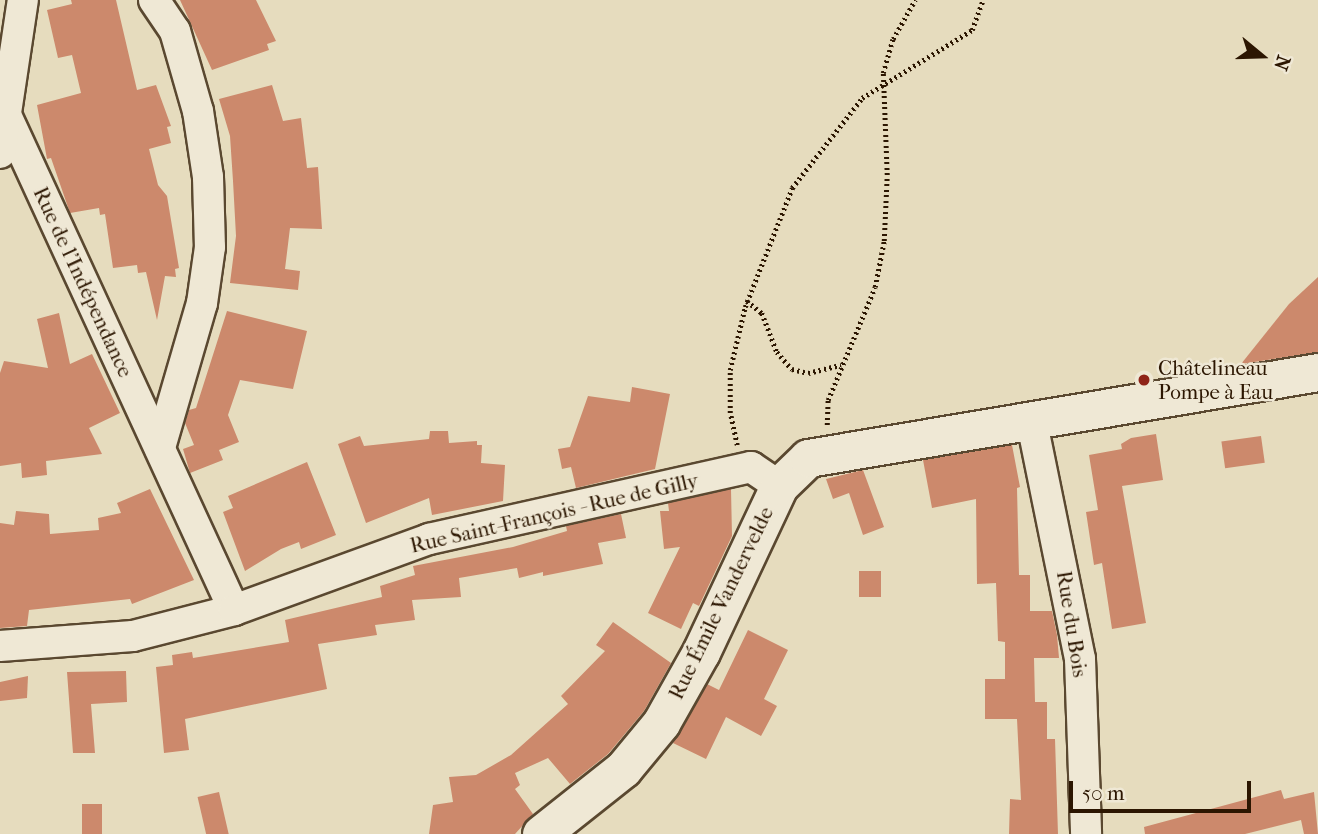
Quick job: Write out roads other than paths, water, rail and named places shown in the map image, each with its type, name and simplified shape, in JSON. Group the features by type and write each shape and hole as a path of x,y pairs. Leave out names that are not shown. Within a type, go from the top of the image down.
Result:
{"street":[{"path":"0,153 23,0"},
{"path":"154,0 175,31 198,111 208,177 210,247 202,303 160,448"},
{"name":"Rue de l'Indépendance","path":"6,115 234,610"},
{"path":"765,476 808,458 838,452 1318,372"},
{"name":"Rue du Bois","path":"1031,418 1080,659 1086,834"},
{"name":"Rue Saint-François - Rue de Gilly","path":"0,646 133,636 234,610 429,539 765,476"},
{"name":"Rue Émile Vandervelde","path":"541,834 623,769 661,723 701,652 765,476"}],"place":[{"name":"Châtelineau Pompe à Eau","path":"1144,380"}]}
